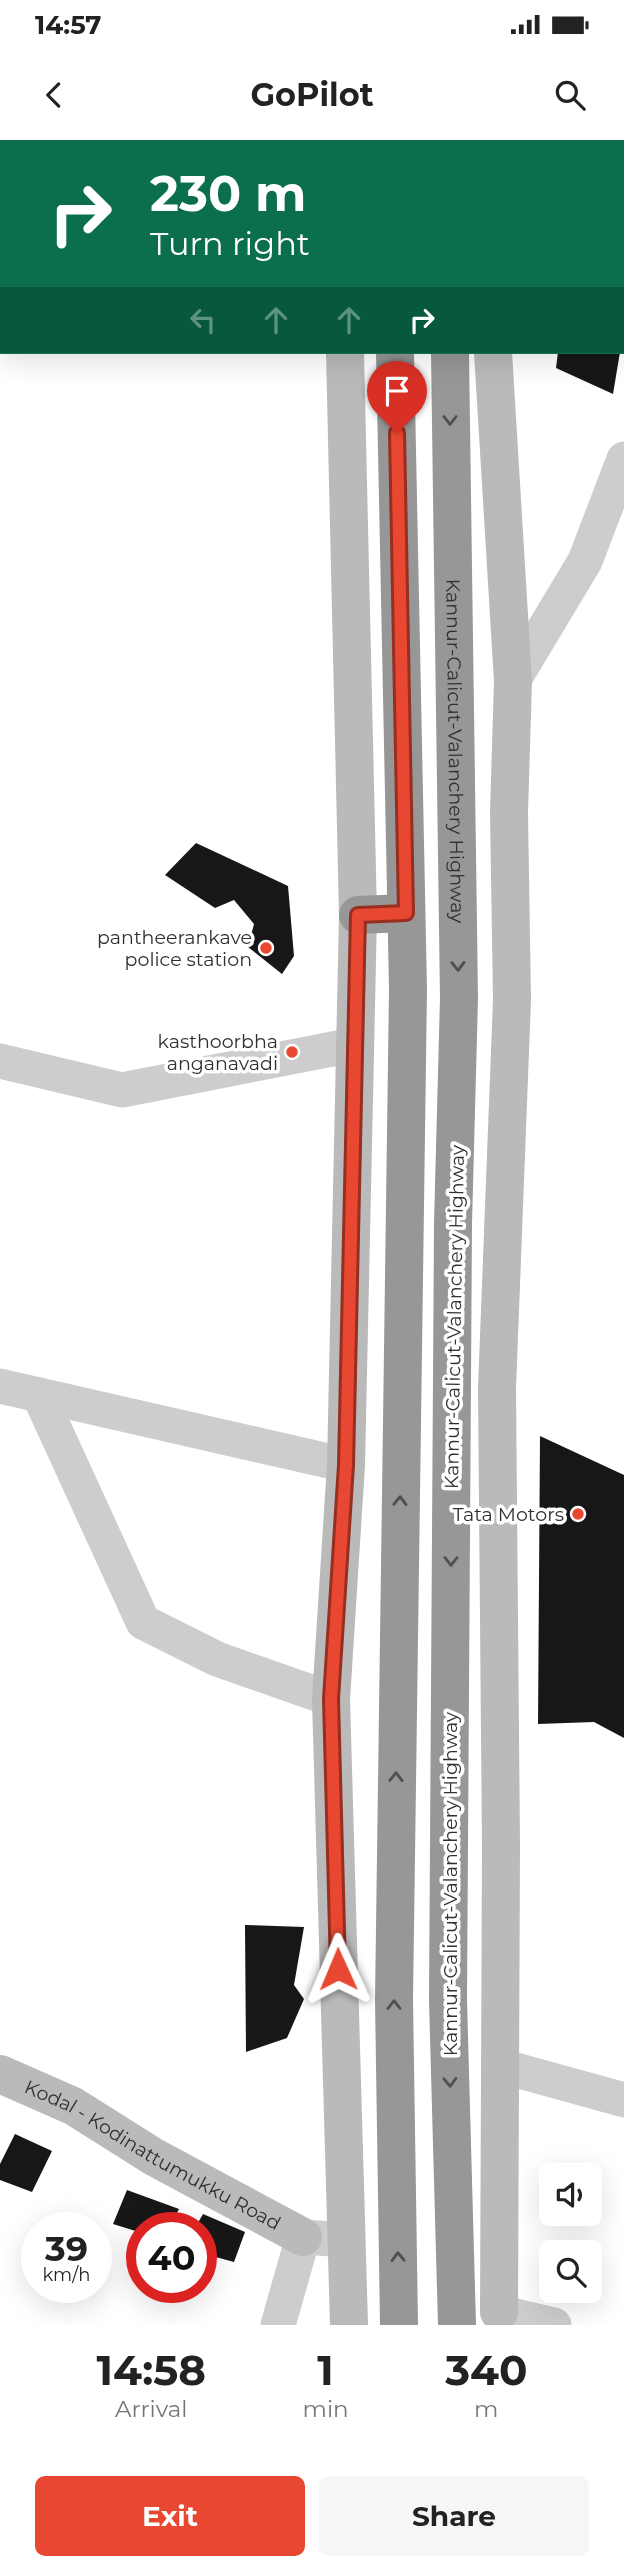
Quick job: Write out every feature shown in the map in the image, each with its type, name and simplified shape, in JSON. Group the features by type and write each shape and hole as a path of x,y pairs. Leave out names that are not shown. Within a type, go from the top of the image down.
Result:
{"highway":[{"path":"395,354 408,989 394,2000 399,2325"},
{"name":"Kannur-Calicut-Valanchery Highway","path":"450,354 459,998 453,1224 448,2000 457,2325"},
{"path":"358,915 406,913"}],"street":[{"path":"345,354 358,915 353,1045 346,1465 331,1699 349,2325"},
{"path":"494,354 513,681 509,813 512,1000 497,1388 499,2312 554,2325"},
{"path":"513,681 585,561 624,459"},
{"path":"0,1061 122,1090 353,1045"},
{"path":"0,1386 346,1465"},
{"path":"39,1395 144,1622 217,1660 331,1699"},
{"path":"500,2066 624,2100"},
{"name":"Kodal - Kodinattumukku Road","path":"0,2074 73,2106 154,2157 303,2237"},
{"path":"278,2325 303,2237 346,2240"}],"building":[{"path":"558,354 620,354 613,394 556,368"},
{"path":"196,843 288,886 294,956 282,974 248,947 254,924 234,900 215,908 165,875"},
{"path":"540,1436 624,1475 624,1738 594,1722 538,1724"},
{"path":"245,1925 304,1927 294,1985 304,1999 287,2038 246,2052"},
{"path":"15,2134 52,2151 32,2192 0,2180 0,2164"},
{"path":"127,2190 179,2209 177,2212 126,2212 126,2228 113,2224"},
{"path":"217,2220 245,2232 234,2262 217,2257"}],"place":[{"name":"pantheerankave police station","path":"266,948"},
{"name":"kasthoorbha anganavadi","path":"292,1052"},
{"name":"Tata Motors","path":"578,1514"}],"route":[{"path":"338,1969 331,1699 346,1465 353,1045 358,915 406,913 397,433"}]}
